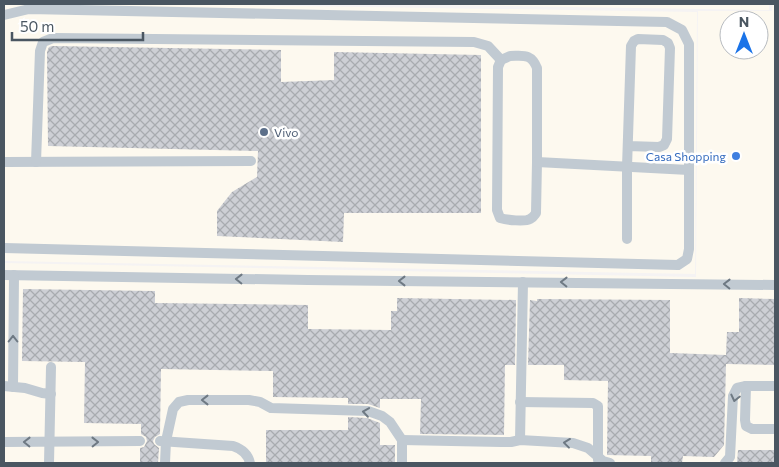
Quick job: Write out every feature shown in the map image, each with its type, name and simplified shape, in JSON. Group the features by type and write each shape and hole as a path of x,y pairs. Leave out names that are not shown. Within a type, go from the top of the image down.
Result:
{"lane":[{"path":"4,15 29,9 667,22 682,30 689,44 689,249 687,259 678,265 4,248"},
{"path":"36,162 40,51 44,42 53,38 474,42 488,46 502,60"},
{"path":"627,239 627,167 631,46 638,39 663,40 668,43 670,48 667,139 664,145 659,147 628,146"},
{"path":"510,56 529,56 537,68 538,162 536,213 534,217 529,220 500,218 497,210 498,67 502,60 510,56"},
{"path":"4,162 251,161"},
{"path":"538,162 689,170"},
{"path":"51,394 25,388 8,387 9,275 775,285"},
{"path":"520,440 524,282"},
{"path":"49,463 51,368"},
{"path":"725,463 730,457 733,396 738,388 746,386 775,386"},
{"path":"746,386 746,426 752,429 775,429"},
{"path":"165,463 163,441 173,409 178,402 188,400 249,400 260,402 271,408 368,411 382,416 390,422 402,440 402,463"},
{"path":"520,402 593,403 598,406 598,460"},
{"path":"402,440 501,442 520,440 573,443 588,448 598,460 610,463"},
{"path":"4,442 140,441"},
{"path":"163,441 233,446 245,452 250,463"}],"shaded area":[{"path":"4,4 172,4 697,12 695,274 4,261"},
{"path":"378,4 769,4 769,10"},
{"name":"Casa Shopping","path":"773,4 775,4 775,463 4,463 4,263 696,277 698,11 719,11 719,60 769,60 769,11 772,11"}],"building":[{"name":"Vivo","path":"49,47 281,50 281,82 334,80 334,52 481,55 481,213 344,213 343,242 217,236 217,211 232,192 257,177 258,151 48,146 47,52"},
{"path":"23,289 155,291 155,303 308,305 308,329 391,330 391,311 397,311 397,298 516,300 515,365 505,365 504,435 420,434 421,399 380,399 380,408 368,404 348,404 348,398 273,397 273,371 161,369 160,434 153,441 159,448 158,463 140,463 140,448 144,447 147,441 146,437 141,434 141,424 84,423 85,362 22,361"},
{"path":"739,298 775,299 775,365 726,364 724,445 714,457 683,456 682,463 651,463 651,456 607,455 608,381 564,380 564,365 528,365 530,300 670,300 670,353 726,355 727,332 739,332"},
{"path":"348,417 367,418 380,423 380,445 395,445 395,463 266,463 266,430 348,430"},
{"path":"738,450 775,450 775,463 737,463"}],"place":[{"name":"Vivo","path":"264,132"},
{"name":"Casa Shopping","path":"736,156"}]}
